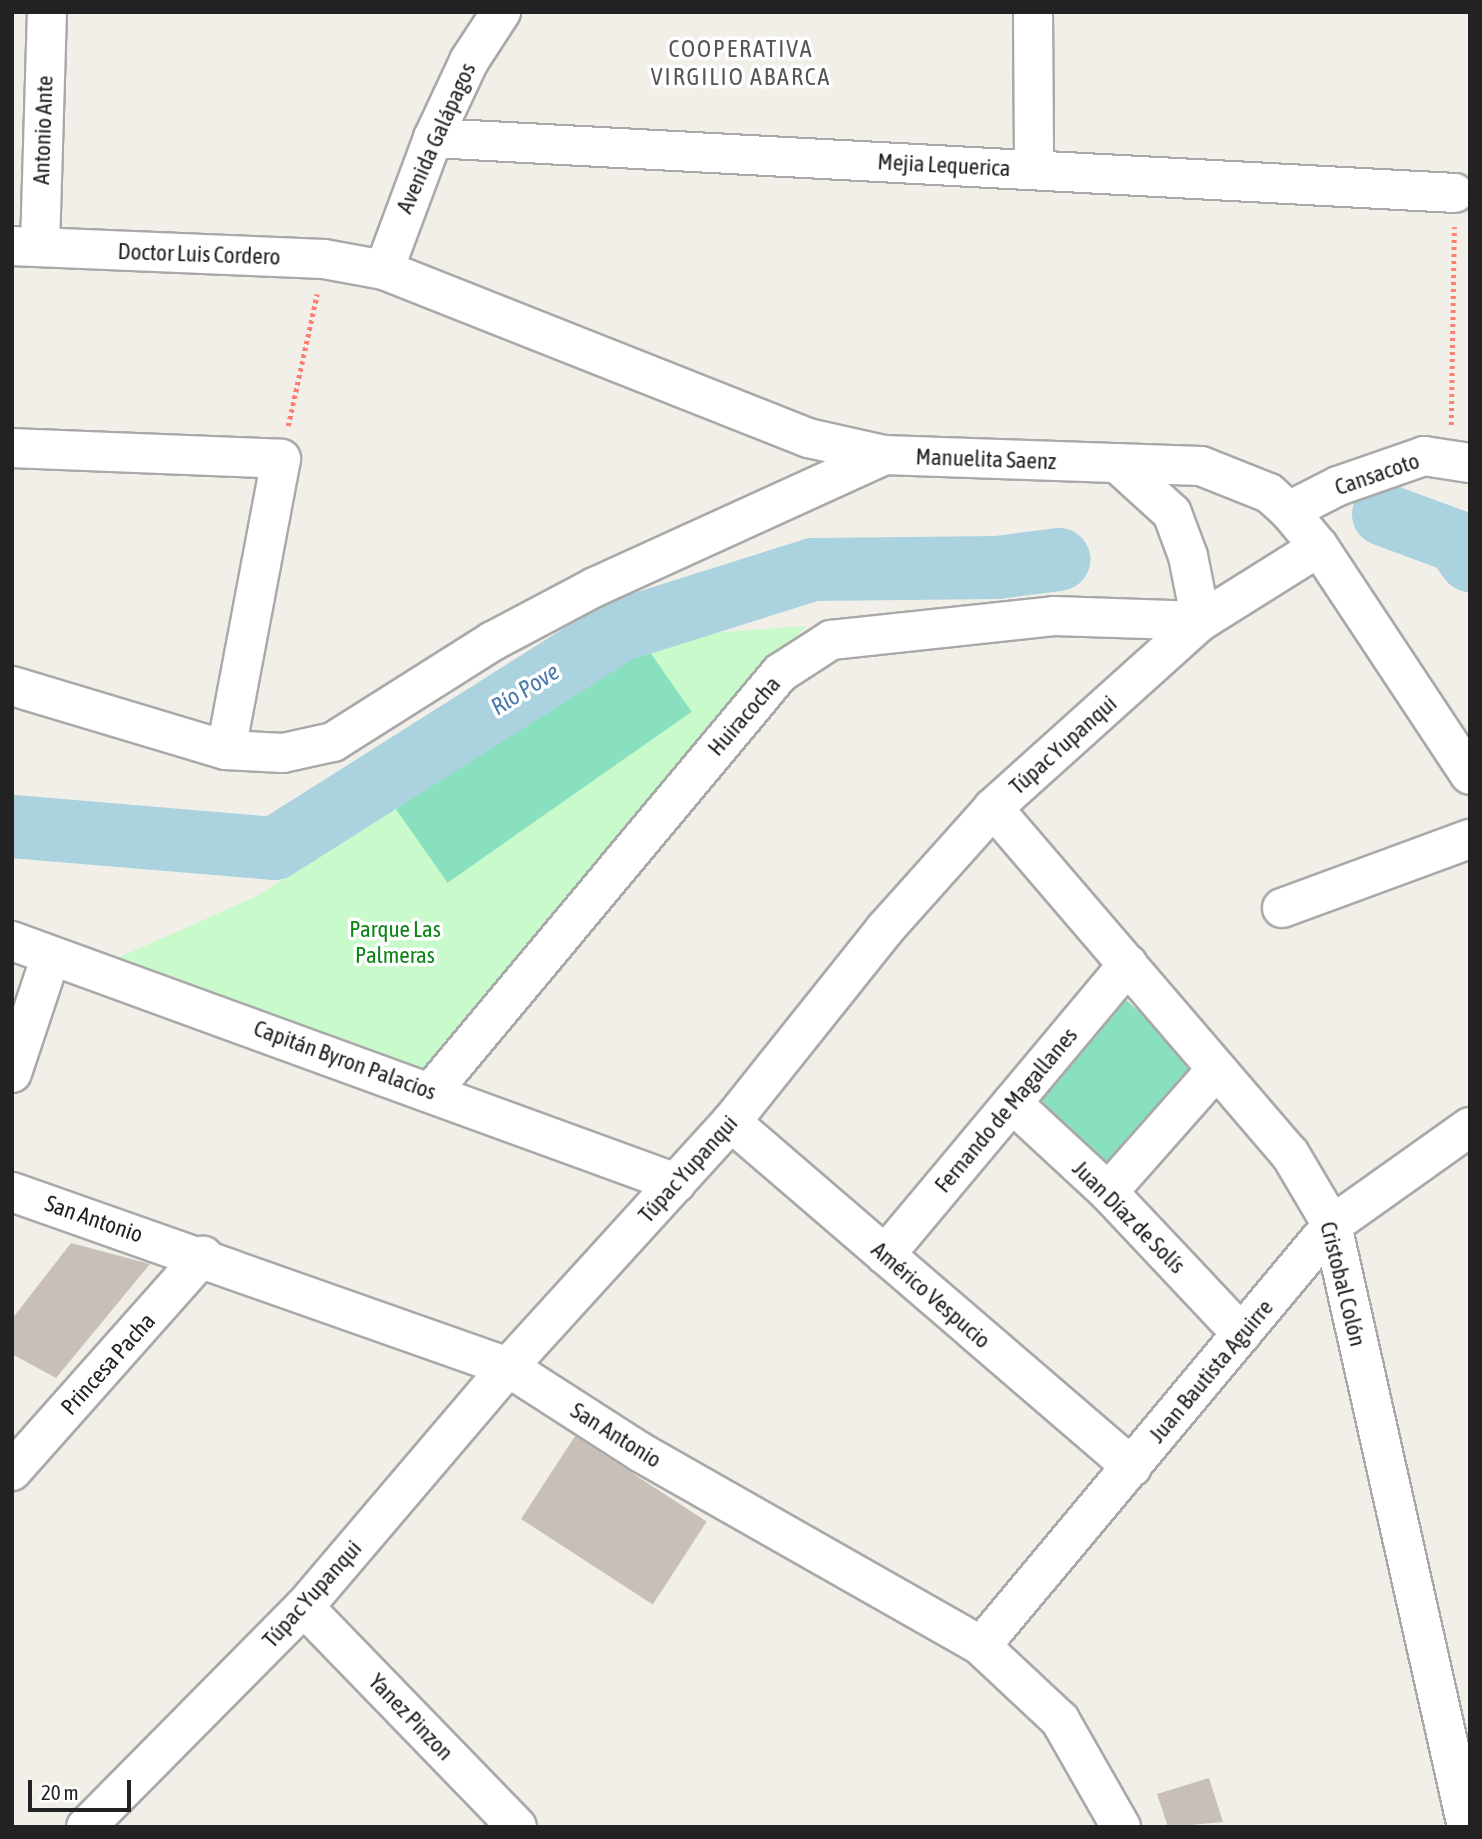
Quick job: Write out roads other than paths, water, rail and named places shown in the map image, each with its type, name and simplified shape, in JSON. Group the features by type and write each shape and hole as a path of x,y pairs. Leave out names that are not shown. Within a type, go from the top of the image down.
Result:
{"street":[{"name":"Antonio Ante","path":"26,247 47,12"},
{"name":"Avenida Galápagos","path":"384,270 433,138 469,61 501,12"},
{"path":"1033,12 1034,170"},
{"name":"Mejia Lequerica","path":"433,138 1455,193"},
{"name":"Doctor Luis Cordero","path":"26,247 324,259 384,270"},
{"name":"Manuelita Saenz","path":"384,270 808,438 884,455 1201,466 1269,494 1289,511 1319,547 1470,775"},
{"path":"12,448 281,459 226,750"},
{"path":"12,686 226,750 283,753 333,741 493,641 595,587 884,455"},
{"name":"Cansacoto","path":"1289,511 1338,486 1412,460 1460,460"},
{"path":"1117,463 1172,513 1188,556 1201,621"},
{"name":"Túpac Yupanqui","path":"86,1827 304,1607 508,1367 731,1122 885,929 993,808 1201,621 1319,547"},
{"name":"Huiracocha","path":"432,1091 780,673 831,640 1054,616 1201,621"},
{"name":"Cristobal Colón","path":"993,808 1290,1154 1332,1225 1467,1827"},
{"path":"1282,908 1470,839"},
{"name":"Capitán Byron Palacios","path":"12,941 432,1091 676,1183"},
{"path":"12,1073 51,956"},
{"name":"Fernando de Magallanes","path":"885,1255 1128,964"},
{"path":"1108,1192 1217,1069"},
{"name":"Juan Díaz de Solís","path":"1012,1103 1108,1192 1242,1334"},
{"name":"Américo Vespucio","path":"731,1122 1132,1468"},
{"name":"Juan Bautista Aguirre","path":"981,1646 1332,1225 1470,1128"},
{"name":"San Antonio","path":"12,1192 203,1256 508,1367 640,1452 981,1646 1060,1720 1121,1827"},
{"name":"Princesa Pacha","path":"12,1471 203,1256"},
{"name":"Yanez Pinzon","path":"304,1607 502,1822"}],"waterway":[{"name":"Río Pove","path":"1383,514 1456,541 1470,560"},
{"name":"Río Pove","path":"12,826 274,848 619,630 813,569 997,567 1058,559"}],"district":[{"name":"COOPERATIVA VIRGILIO ABARCA","path":"741,63"}],"park label":[{"name":"Parque Las Palmeras","path":"395,942"}]}
